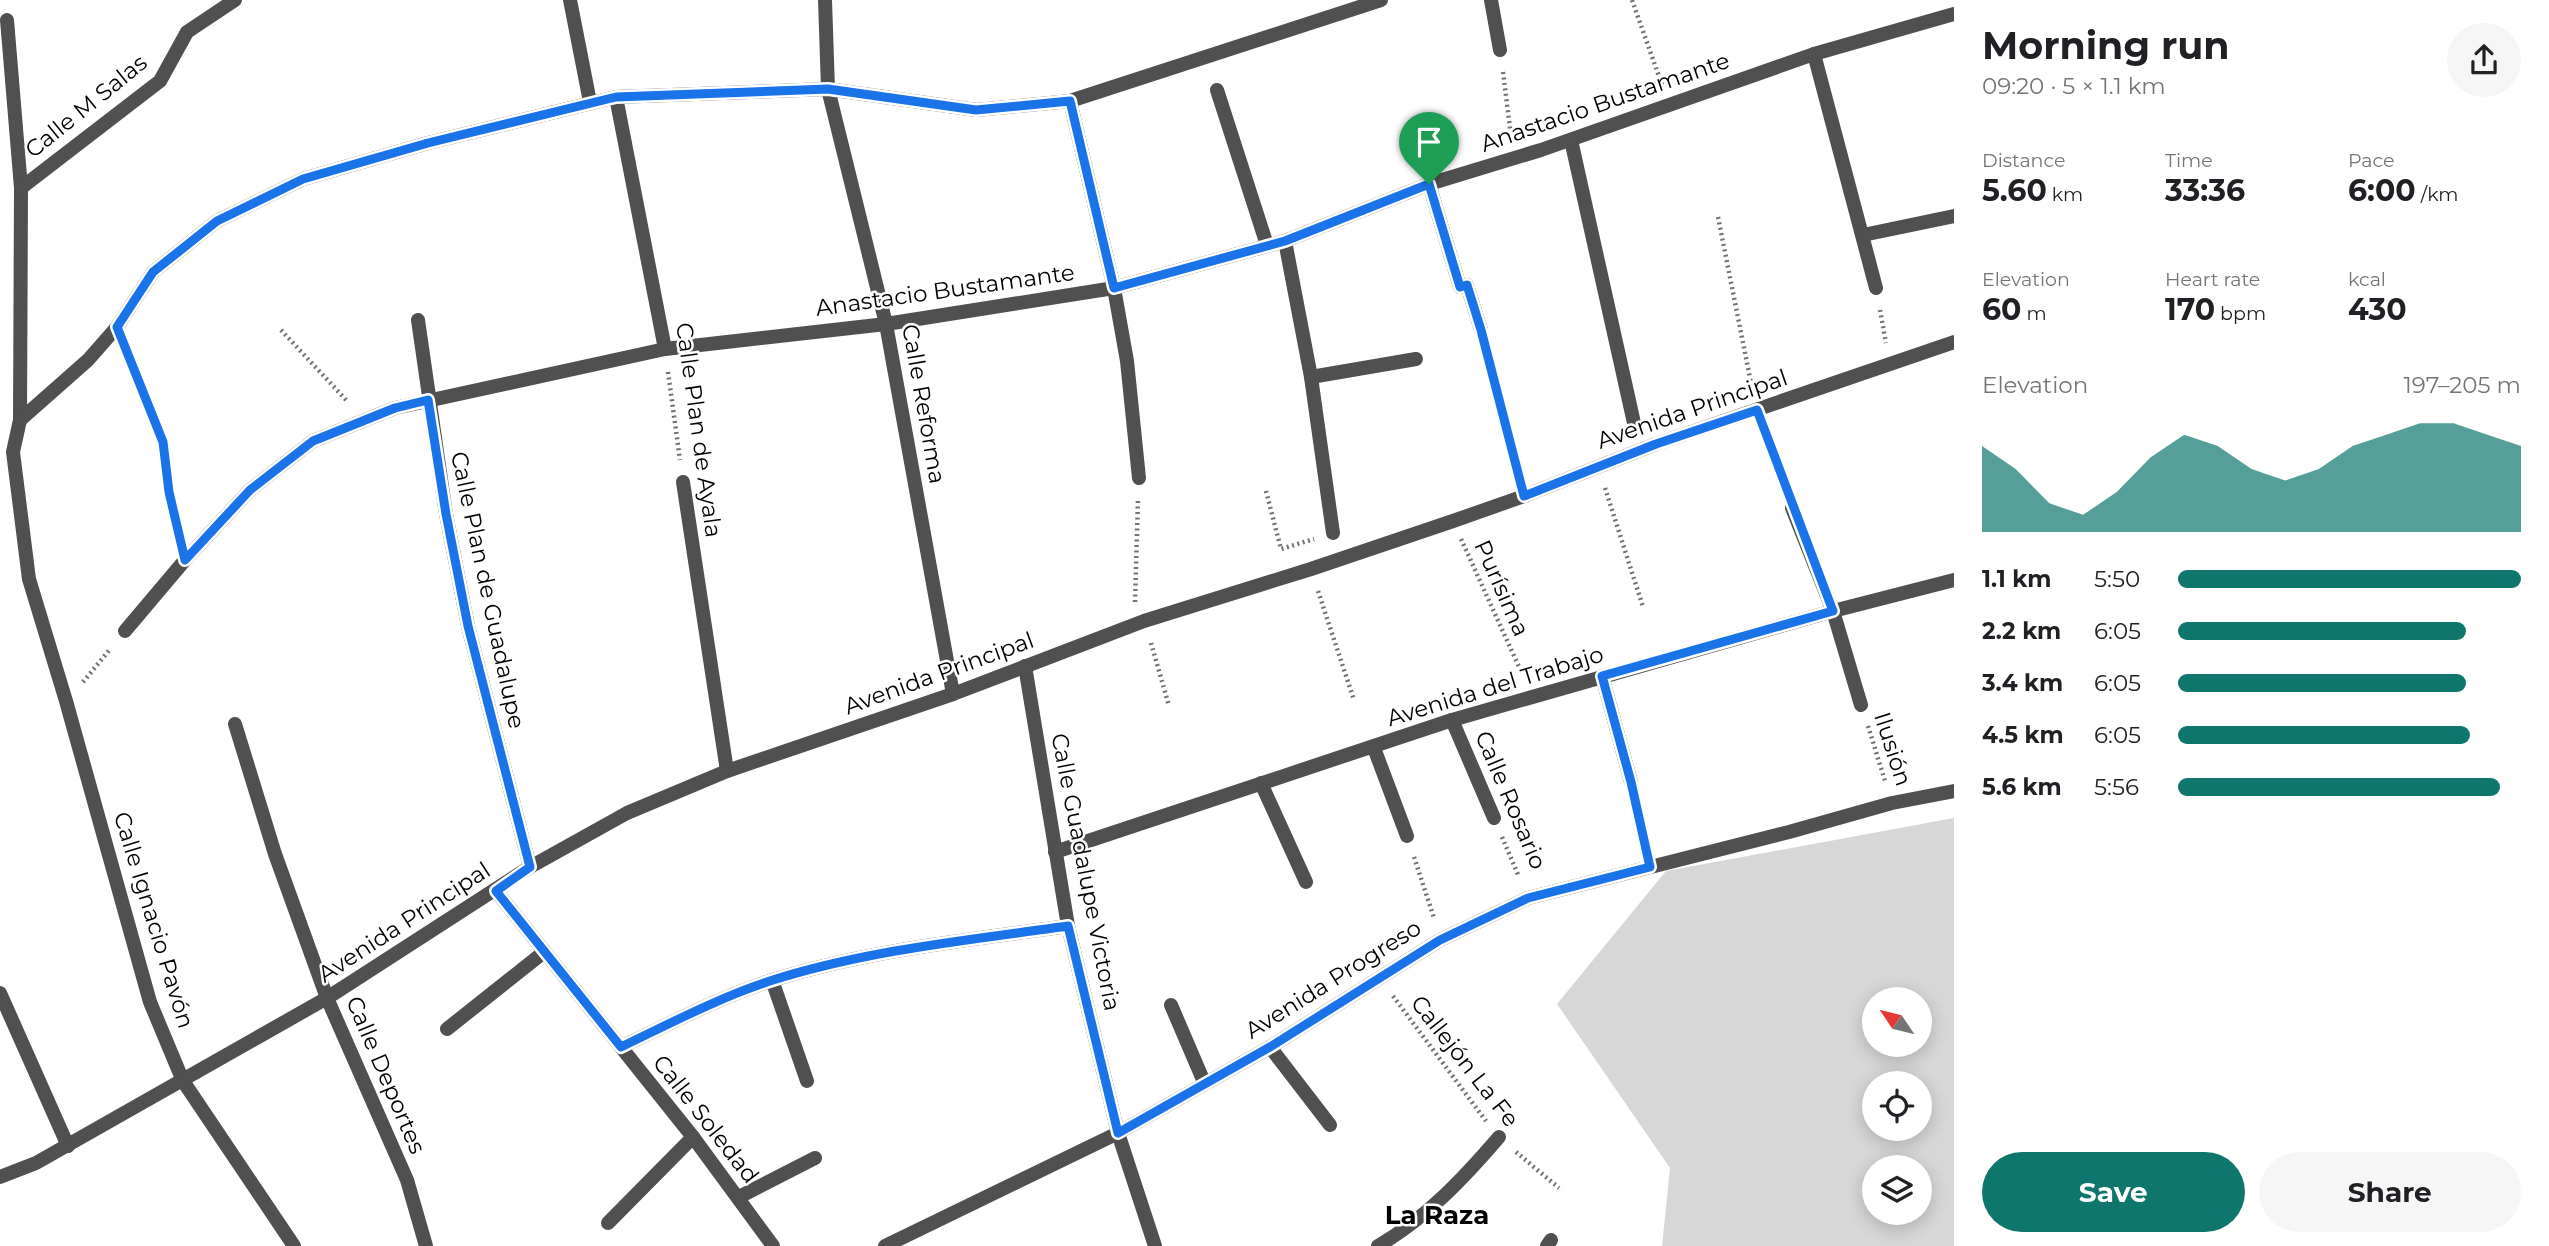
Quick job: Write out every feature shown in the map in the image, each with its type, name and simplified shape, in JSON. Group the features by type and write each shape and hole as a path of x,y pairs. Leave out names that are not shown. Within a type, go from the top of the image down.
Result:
{"street":[{"name":"Calle M Salas","path":"20,188 160,81 187,32 235,0"},
{"path":"570,0 590,102"},
{"name":"Calle Reforma","path":"825,0 828,89 886,324 953,694"},
{"path":"20,420 88,360 117,327 153,272 217,221 303,179 428,143 616,97 828,89 976,110 1070,101 1381,0"},
{"path":"1491,0 1500,50"},
{"name":"Anastacio Bustamante","path":"125,631 185,560 250,490 313,441 395,408 665,349 886,324 1114,288 1285,241 1429,184 1570,140 1814,54 1954,13"},
{"name":"Calle Ignacio Pavón","path":"7,20 20,188 20,420 13,452 29,579 150,1002 183,1081 294,1246"},
{"path":"1814,54 1876,288"},
{"path":"1217,90 1267,246"},
{"name":"Calle Plan de Ayala","path":"616,97 665,349"},
{"path":"1070,101 1114,288 1127,361 1139,478"},
{"path":"1570,140 1634,423"},
{"path":"1429,184 1460,287 1467,285 1481,330"},
{"path":"1863,235 1954,216"},
{"path":"1285,241 1311,377 1333,533"},
{"name":"Calle Plan de Guadalupe","path":"418,320 446,514 468,626 530,867"},
{"name":"Avenida Principal","path":"0,1177 36,1163 68,1146 327,998 530,867 626,813 727,771 953,694 1139,622 1311,569 1453,521 1597,466 1890,362 1954,342"},
{"path":"1311,377 1416,359"},
{"name":"Calle Plan de Ayala","path":"683,482 727,771"},
{"path":"1792,508 1833,611 1861,705"},
{"name":"Avenida del Trabajo","path":"1055,852 1452,720 1833,611 1954,580"},
{"name":"Calle Guadalupe Victoria","path":"1025,666 1068,926 1118,1133 1155,1246"},
{"path":"1602,676 1631,782"},
{"name":"Calle Rosario","path":"1452,720 1493,818"},
{"name":"Calle Deportes","path":"235,724 275,855 327,998 407,1181 426,1246"},
{"path":"1374,747 1407,836"},
{"path":"1261,783 1306,882"},
{"name":"Avenida Progreso","path":"885,1246 1118,1133 1270,1047 1440,940 1528,898 1892,803 1954,791"},
{"name":"Calle Soledad","path":"496,891 693,1137 774,1246"},
{"path":"621,1047 701,1007 772,980 868,955 1068,926"},
{"path":"447,1030 544,952"},
{"path":"772,980 807,1081"},
{"path":"0,993 68,1146"},
{"path":"1171,1005 1204,1083"},
{"path":"1270,1047 1330,1125"},
{"path":"608,1223 693,1137"},
{"path":"1378,1246 1396,1236 1435,1206 1499,1137"},
{"path":"739,1197 815,1158"}],"path":[{"path":"1632,0 1665,91"},
{"path":"1500,50 1512,142"},
{"path":"1718,217 1747,363"},
{"path":"1876,288 1890,362"},
{"path":"117,327 163,442 169,492 185,560"},
{"path":"281,330 366,420"},
{"path":"1481,330 1524,496"},
{"name":"Calle Plan de Ayala","path":"665,349 683,482"},
{"path":"1757,410 1792,508"},
{"path":"1597,466 1643,607"},
{"path":"1139,478 1139,622 1169,706"},
{"path":"1266,491 1281,549 1333,533"},
{"name":"Purísima","path":"1453,521 1520,669"},
{"path":"1311,569 1354,700"},
{"path":"66,701 125,631"},
{"name":"Ilusión","path":"1861,705 1892,803"},
{"path":"1631,782 1650,867"},
{"name":"Calle Rosario","path":"1493,818 1528,898"},
{"path":"1407,836 1440,940"},
{"name":"Callejón La Fe","path":"1380,979 1499,1137 1559,1188"}],"shaded area":[{"path":"1954,818 1954,1246 1662,1246 1670,1168 1557,1004 1666,871"}],"district":[{"name":"La Raza","path":"1437,1215"}],"route":[{"path":"828,89 976,110 1070,101 1114,288 1285,241 1429,184 1460,287 1467,285 1481,330 1524,496 1656,444 1757,410 1833,611 1602,676 1631,782 1650,867 1528,898 1440,940 1270,1047 1118,1133 1068,926 868,955 772,980 701,1007 621,1047 496,891 530,867 468,626 446,514 428,400 395,408 313,441 250,490 185,560 169,492 163,442 117,327 153,272 217,221 303,179 428,143 616,97 828,89"}]}
